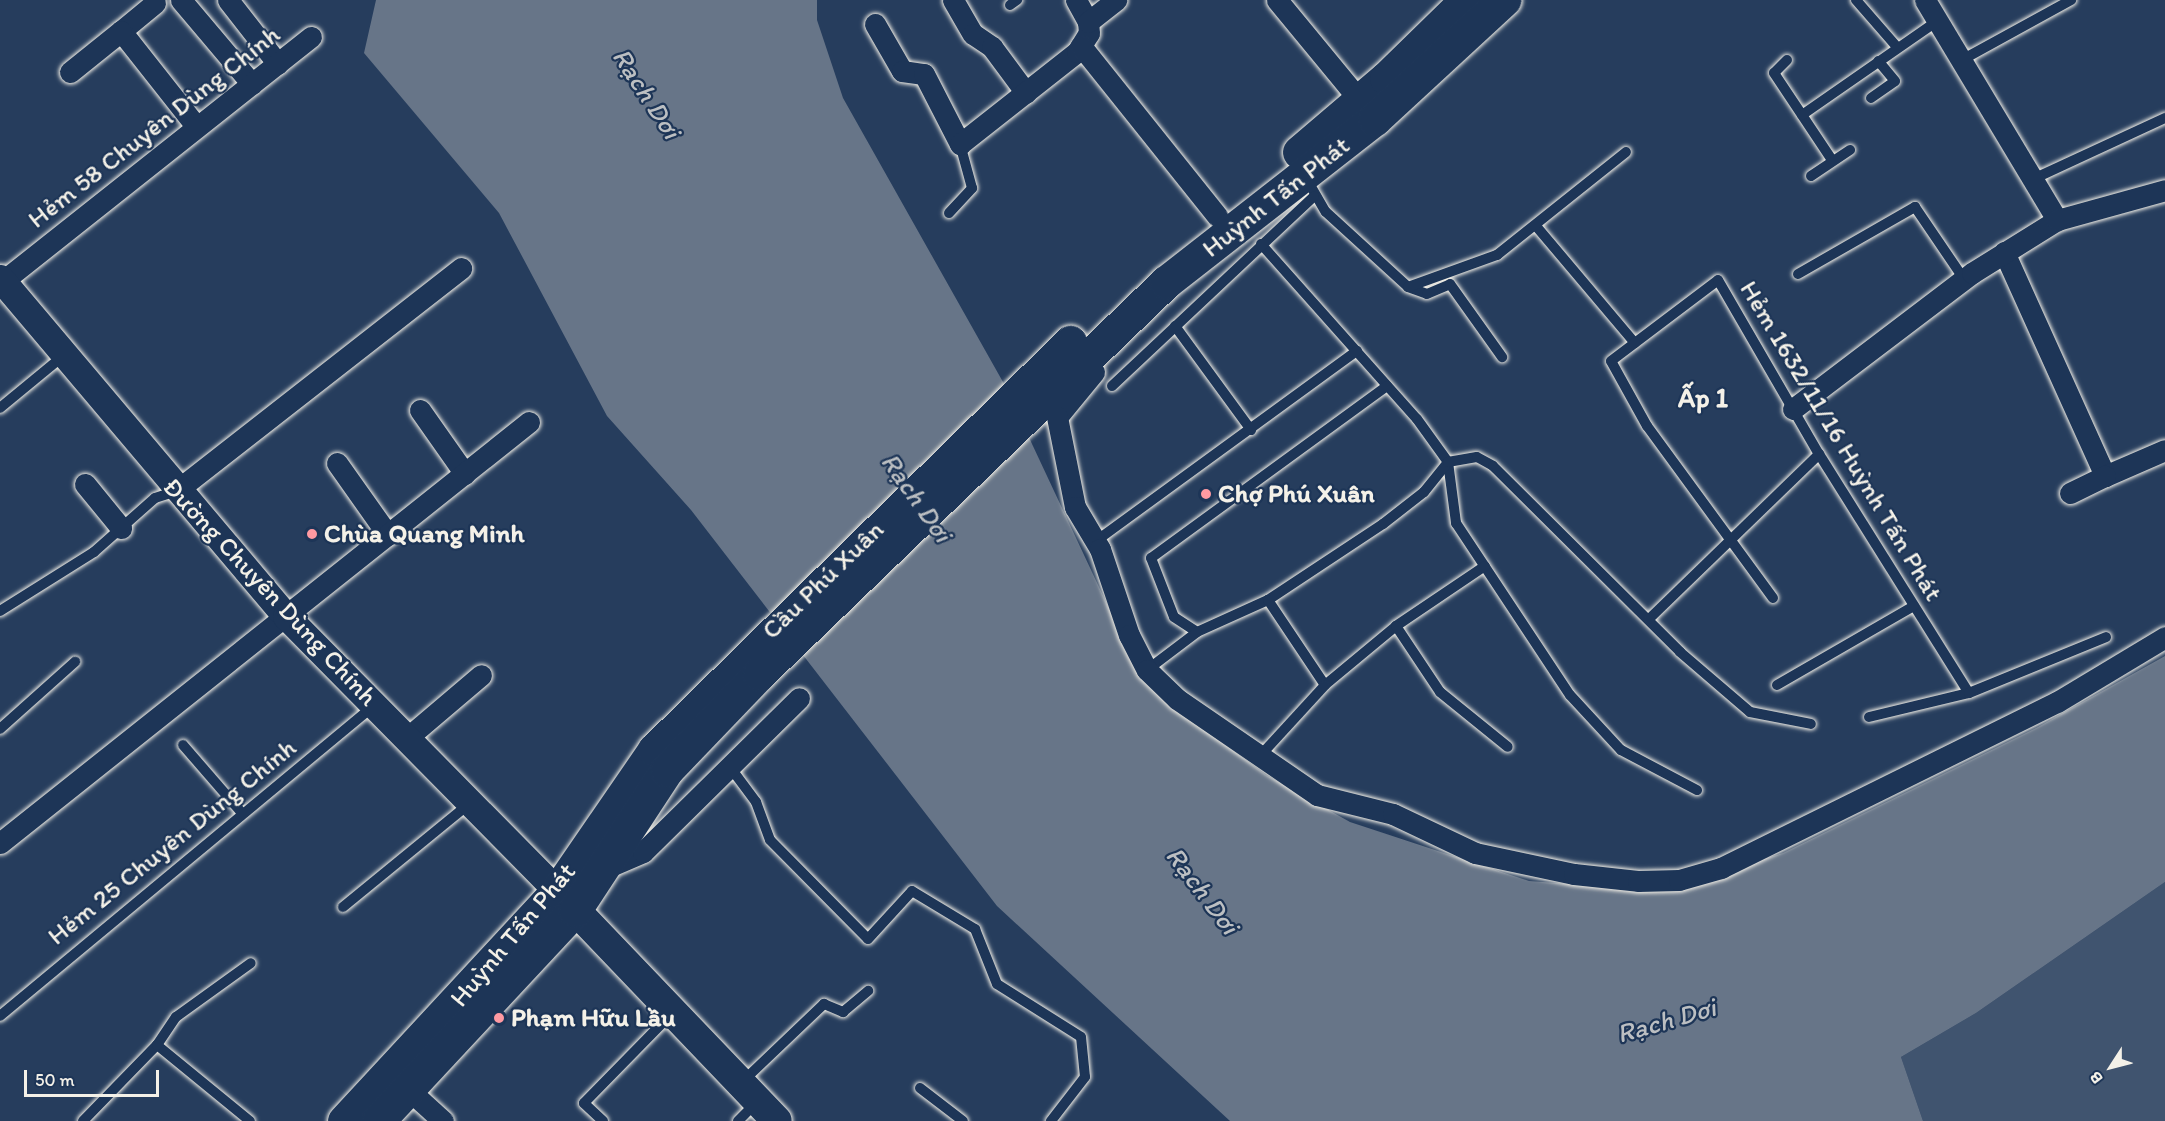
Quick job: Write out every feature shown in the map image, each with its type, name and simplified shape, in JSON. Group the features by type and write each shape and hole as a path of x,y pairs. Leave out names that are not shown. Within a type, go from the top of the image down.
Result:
{"main road":[{"name":"Huỳnh Tấn Phát","path":"1221,225 1309,185 1367,110 1466,0"},
{"name":"Huỳnh Tấn Phát","path":"1040,385 1221,225 1504,0"},
{"name":"Cầu Phú Xuân","path":"751,666 1040,385"},
{"name":"Huỳnh Tấn Phát","path":"344,1121 566,900 608,867 612,850 668,770 751,666"},
{"name":"Huỳnh Tấn Phát","path":"378,1121 409,1090 566,900 654,750 751,666"},
{"path":"566,900 672,1012 754,1106"}],"street":[{"path":"181,0 252,84"},
{"path":"228,0 278,64"},
{"path":"953,0 973,34 992,47 1026,93"},
{"path":"1076,0 1088,22"},
{"path":"875,24 902,71 924,74 960,144 1026,93 1081,46 1088,22 1116,0"},
{"path":"1277,0 1367,110"},
{"path":"1925,0 2057,220"},
{"path":"70,72 155,3"},
{"path":"121,31 196,126"},
{"name":"Hẻm 58 Chuyên Dùng Chính","path":"1,279 311,37"},
{"path":"1081,46 1221,225 1230,245 1138,327 1059,410 1075,507 1096,541 1148,670 1177,699 1317,795 1393,814 1475,853 1574,874 1679,880 1721,868 2057,702 2162,639"},
{"path":"1792,409 1964,279 2057,220 2165,190"},
{"path":"2004,252 2105,476"},
{"path":"176,491 461,268"},
{"name":"Đường Chuyên Dùng Chính","path":"1,279 176,491 286,616 471,801 566,900"},
{"path":"420,410 465,474"},
{"path":"0,843 529,422"},
{"path":"2070,493 2165,450"},
{"path":"337,463 388,535"},
{"path":"85,484 122,528"},
{"path":"408,738 481,675"},
{"path":"608,867 642,852 799,698"},
{"path":"409,1090 443,1121"}],"lane":[{"path":"1856,0 1897,47"},
{"path":"1960,61 2071,0"},
{"path":"1802,115 1937,21"},
{"path":"1787,60 1774,74 1832,160"},
{"path":"1871,99 1895,81 1878,61"},
{"path":"2031,180 2165,118"},
{"path":"949,213 972,188 960,144"},
{"path":"1811,176 1850,150"},
{"path":"1408,287 1497,255 1626,152"},
{"path":"1309,185 1408,287 1426,294 1450,284 1502,357"},
{"name":"Huỳnh Tấn Phát","path":"1112,386 1261,244 1309,185"},
{"path":"1798,274 1915,207 1964,279"},
{"path":"1536,226 1635,343 1611,361 1647,426 1726,541 1773,598"},
{"path":"1261,244 1357,351 1448,462 1456,523 1570,694 1621,750 1697,790"},
{"name":"Hẻm 1632/11/16 Huỳnh Tấn Phát","path":"1635,343 1718,280 1819,454 1969,693"},
{"path":"1175,326 1251,430"},
{"path":"1096,541 1357,351"},
{"path":"0,408 63,356"},
{"path":"1197,632 1174,617 1151,558 1387,386"},
{"path":"1649,619 1726,541 1819,454"},
{"path":"1148,670 1197,632 1268,600 1399,511 1448,462 1477,457 1493,466 1649,619 1750,712 1811,724"},
{"path":"0,611 82,560 155,498 176,491"},
{"path":"1260,756 1325,685 1396,626 1485,566"},
{"path":"1268,600 1325,685"},
{"path":"1777,685 1914,606"},
{"path":"1396,626 1440,692 1508,747"},
{"path":"1869,717 1969,693 2106,637"},
{"path":"0,729 75,662"},
{"name":"Hẻm 25 Chuyên Dùng Chính","path":"0,1016 374,705"},
{"path":"183,745 242,813"},
{"path":"730,767 756,802 770,840 868,939 912,891 975,929 997,984 1081,1037 1085,1077 1051,1121"},
{"path":"343,907 471,801"},
{"path":"83,1121 157,1046 176,1017 251,963"},
{"path":"754,1106 824,1004 843,1012 868,991"},
{"path":"603,1121 584,1103 672,1012"},
{"path":"157,1046 250,1121"},
{"path":"920,1088 963,1121"}],"shaded area":[{"path":"2165,882 2165,1121 1923,1121 1901,1057 1976,1013"}],"water":[{"name":"Rạch Dơi","path":"376,0 817,0 817,20 843,98 1003,382 1136,666 1186,716 1266,775 1350,822 1529,881 1598,886 1687,883 1783,853 2038,727 2165,656 2165,882 1976,1013 1901,1057 1923,1121 1230,1121 997,906 691,510 607,416 499,213 364,53"}],"place":[{"name":"Chợ Phú Xuân","path":"1206,494"},
{"name":"Chùa Quang Minh","path":"312,534"},
{"name":"Phạm Hữu Lầu","path":"499,1018"}],"district":[{"name":"Ấp 1","path":"1703,398"}]}
